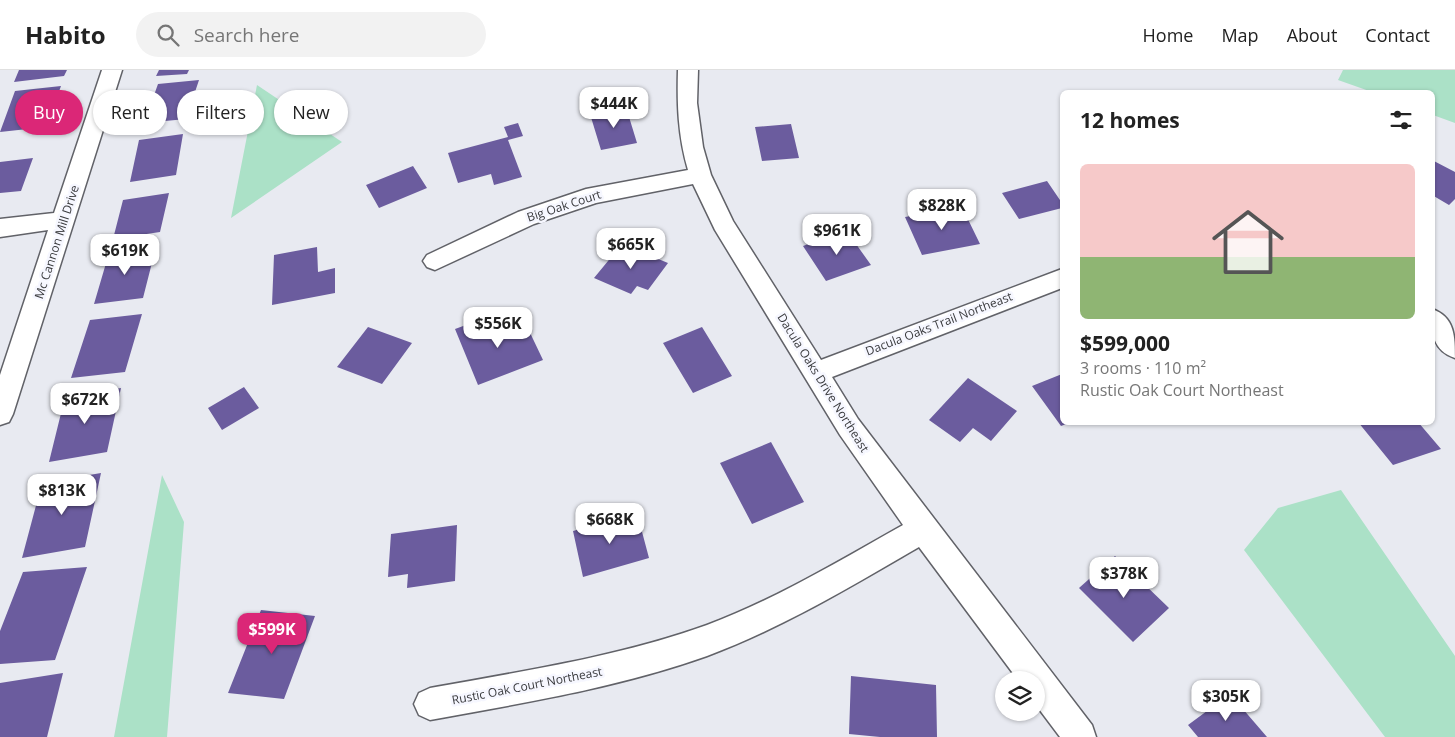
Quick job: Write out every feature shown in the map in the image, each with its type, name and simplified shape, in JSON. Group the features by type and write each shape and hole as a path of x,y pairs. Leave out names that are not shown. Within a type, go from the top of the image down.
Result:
{"street":[{"name":"Mc Cannon Mill Drive","path":"0,414 112,70"},
{"name":"Dacula Oaks Drive Northeast","path":"688,70 687,103 692,147 700,175 723,224 817,372 849,427 923,529 1080,737"},
{"name":"Big Oak Court","path":"435,261 526,218 594,195 700,175"},
{"path":"0,228 64,220"},
{"name":"Dacula Oaks Trail Northeast","path":"817,372 1060,279"},
{"path":"1435,323 1455,348"},
{"name":"Rustic Oak Court Northeast","path":"430,704 596,674 707,640 796,601 923,529"}],"green space":[{"path":"1343,70 1455,70 1455,123 1435,116 1435,90 1366,90 1338,80"},
{"path":"257,85 274,96 274,135 332,135 342,142 231,218 247,135 264,135 264,90 256,90"},
{"path":"162,475 184,522 167,737 114,737"},
{"path":"1341,490 1455,656 1455,737 1385,737 1244,550 1278,508"}],"building":[{"path":"19,70 67,70 64,76 14,82"},
{"path":"159,70 189,70 187,74 156,76"},
{"path":"199,80 196,90 177,90 177,120 167,121 167,90 156,90 158,84"},
{"path":"61,86 60,90 24,90"},
{"path":"15,91 15,130 0,132"},
{"path":"626,107 637,143 601,150 590,114"},
{"path":"518,123 523,136 508,140 522,177 494,185 491,174 458,183 448,153 508,137 504,127"},
{"path":"791,124 799,158 762,161 755,127"},
{"path":"183,135 176,175 130,182 139,140"},
{"path":"33,158 21,191 0,193 0,162"},
{"path":"1435,162 1455,172 1455,199 1449,205 1435,197"},
{"path":"413,166 427,188 379,208 366,185"},
{"path":"1047,181 1060,200 1060,209 1019,219 1002,193"},
{"path":"169,193 160,232 113,239 123,200"},
{"path":"962,207 980,244 922,255 905,217"},
{"path":"846,230 871,265 826,281 803,246"},
{"path":"622,244 668,263 648,290 637,286 631,294 594,278"},
{"path":"156,247 143,298 94,304 109,253"},
{"path":"317,247 318,272 335,268 335,293 272,305 274,255"},
{"path":"142,314 125,372 71,378 90,320"},
{"path":"485,318 490,331 523,318 543,360 478,385 455,329"},
{"path":"368,327 412,343 382,384 337,367"},
{"path":"702,327 732,376 693,393 663,343"},
{"path":"1060,375 1060,425 1032,386"},
{"path":"968,378 1017,411 991,441 973,428 960,442 929,420"},
{"path":"244,387 259,408 222,430 208,408"},
{"path":"121,388 107,452 49,462 65,397"},
{"path":"1360,425 1421,425 1441,449 1393,465"},
{"path":"771,442 804,502 752,524 720,463"},
{"path":"101,473 85,547 22,558 42,483"},
{"path":"637,513 649,558 583,577 573,531"},
{"path":"457,525 455,581 407,588 408,574 388,577 391,534"},
{"path":"1115,556 1169,608 1133,642 1079,588"},
{"path":"87,567 55,660 0,664 0,631 23,572"},
{"path":"261,610 315,616 284,699 228,693"},
{"path":"63,673 47,737 0,737 0,683"},
{"path":"851,676 936,685 937,737 880,737 849,734"},
{"path":"1230,694 1267,737 1198,737 1188,725"}]}
